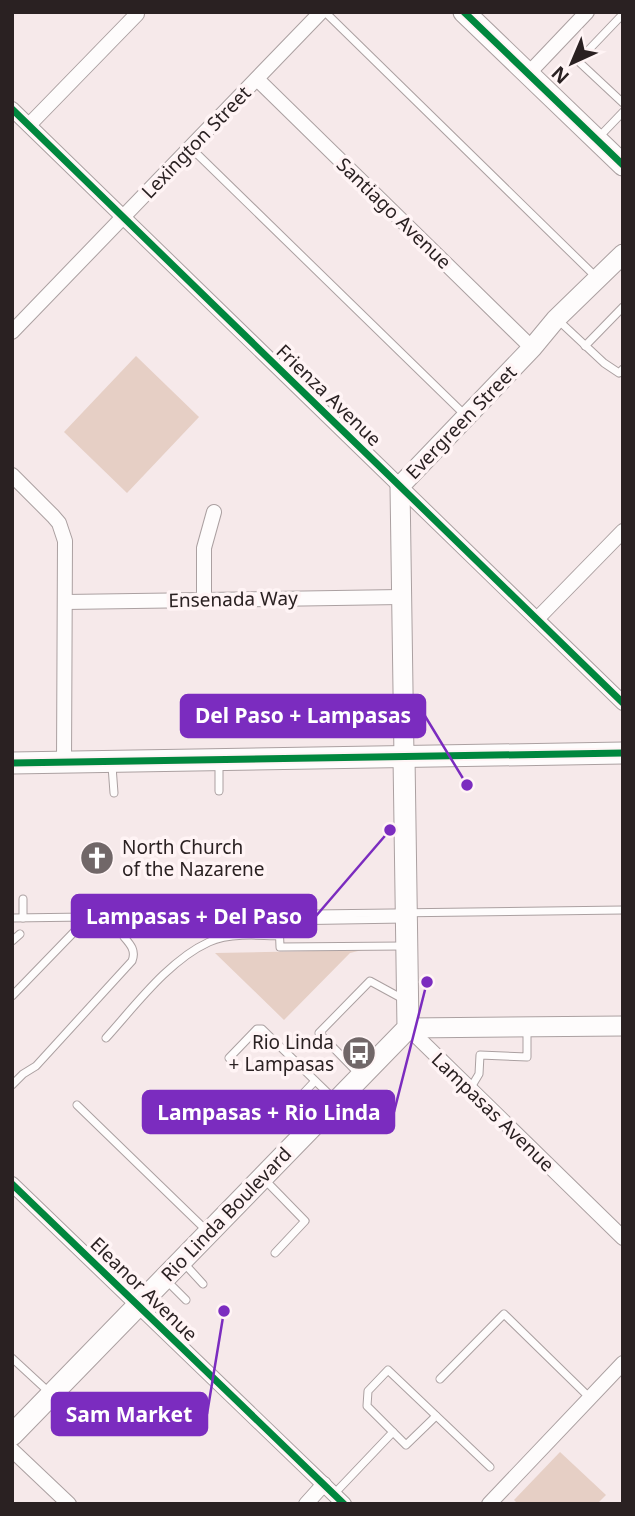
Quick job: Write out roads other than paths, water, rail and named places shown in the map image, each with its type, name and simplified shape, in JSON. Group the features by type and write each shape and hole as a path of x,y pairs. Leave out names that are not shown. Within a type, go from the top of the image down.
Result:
{"main road":[{"path":"464,12 623,165"},
{"path":"12,763 623,753"},
{"path":"404,757 408,1028"},
{"name":"Rio Linda Boulevard","path":"15,1426 51,1394 408,1028"}],"street":[{"name":"Lexington Street","path":"12,332 323,12"},
{"path":"528,74 587,12"},
{"path":"29,125 136,13"},
{"name":"Santiago Avenue","path":"257,79 532,348"},
{"name":"Frienza Avenue","path":"12,109 623,703"},
{"name":"Evergreen Street","path":"404,757 400,486 532,348 556,318 623,254"},
{"path":"12,475 53,516 62,532 66,551 64,762"},
{"path":"204,600 204,548 214,512"},
{"path":"537,620 623,531"},
{"name":"Ensenada Way","path":"65,602 401,597"},
{"path":"408,1028 623,1026"},
{"name":"Lampasas Avenue","path":"408,1028 623,1238"},
{"name":"Eleanor Avenue","path":"12,1184 334,1494"},
{"path":"489,1504 623,1363"},
{"path":"12,1450 69,1504"},
{"path":"306,1504 334,1494"}],"lane":[{"path":"323,12 598,279"},
{"path":"623,14 578,61 623,103"},
{"path":"596,140 623,112"},
{"path":"191,148 466,416"},
{"path":"585,346 623,307"},
{"path":"556,318 619,373 623,369"},
{"path":"219,760 219,791"},
{"path":"112,761 114,793"},
{"path":"23,899 23,918"},
{"path":"406,946 280,947 279,921 623,910"},
{"path":"12,918 406,916"},
{"path":"12,996 75,931"},
{"path":"12,941 20,934"},
{"path":"106,1038 174,965 210,941 252,934 279,936"},
{"path":"12,1085 36,1066 132,961 132,946 124,937"},
{"path":"361,1076 319,1033 370,981 407,1001"},
{"path":"470,1089 479,1074 480,1055 527,1057 527,1027"},
{"path":"229,1058 257,1028 262,1029 337,1101"},
{"path":"315,1081 297,1100 297,1104 316,1122"},
{"path":"76,1105 208,1233"},
{"path":"262,1177 305,1221 275,1253"},
{"path":"181,1260 203,1284"},
{"path":"164,1278 186,1300"},
{"path":"440,1379 504,1314 590,1397"},
{"path":"12,1358 51,1394"},
{"path":"436,1416 406,1445 367,1406 368,1391 388,1370 490,1467"},
{"path":"334,1494 393,1432"}],"place":[{"name":"Del Paso + Lampasas","path":"467,785"},
{"name":"Lampasas + Del Paso","path":"390,830"},
{"name":"North Church of the Nazarene","path":"97,858"},
{"name":"Lampasas + Rio Linda","path":"427,982"},
{"name":"Rio Linda + Lampasas","path":"359,1053"},
{"name":"Sam Market","path":"224,1311"}]}
